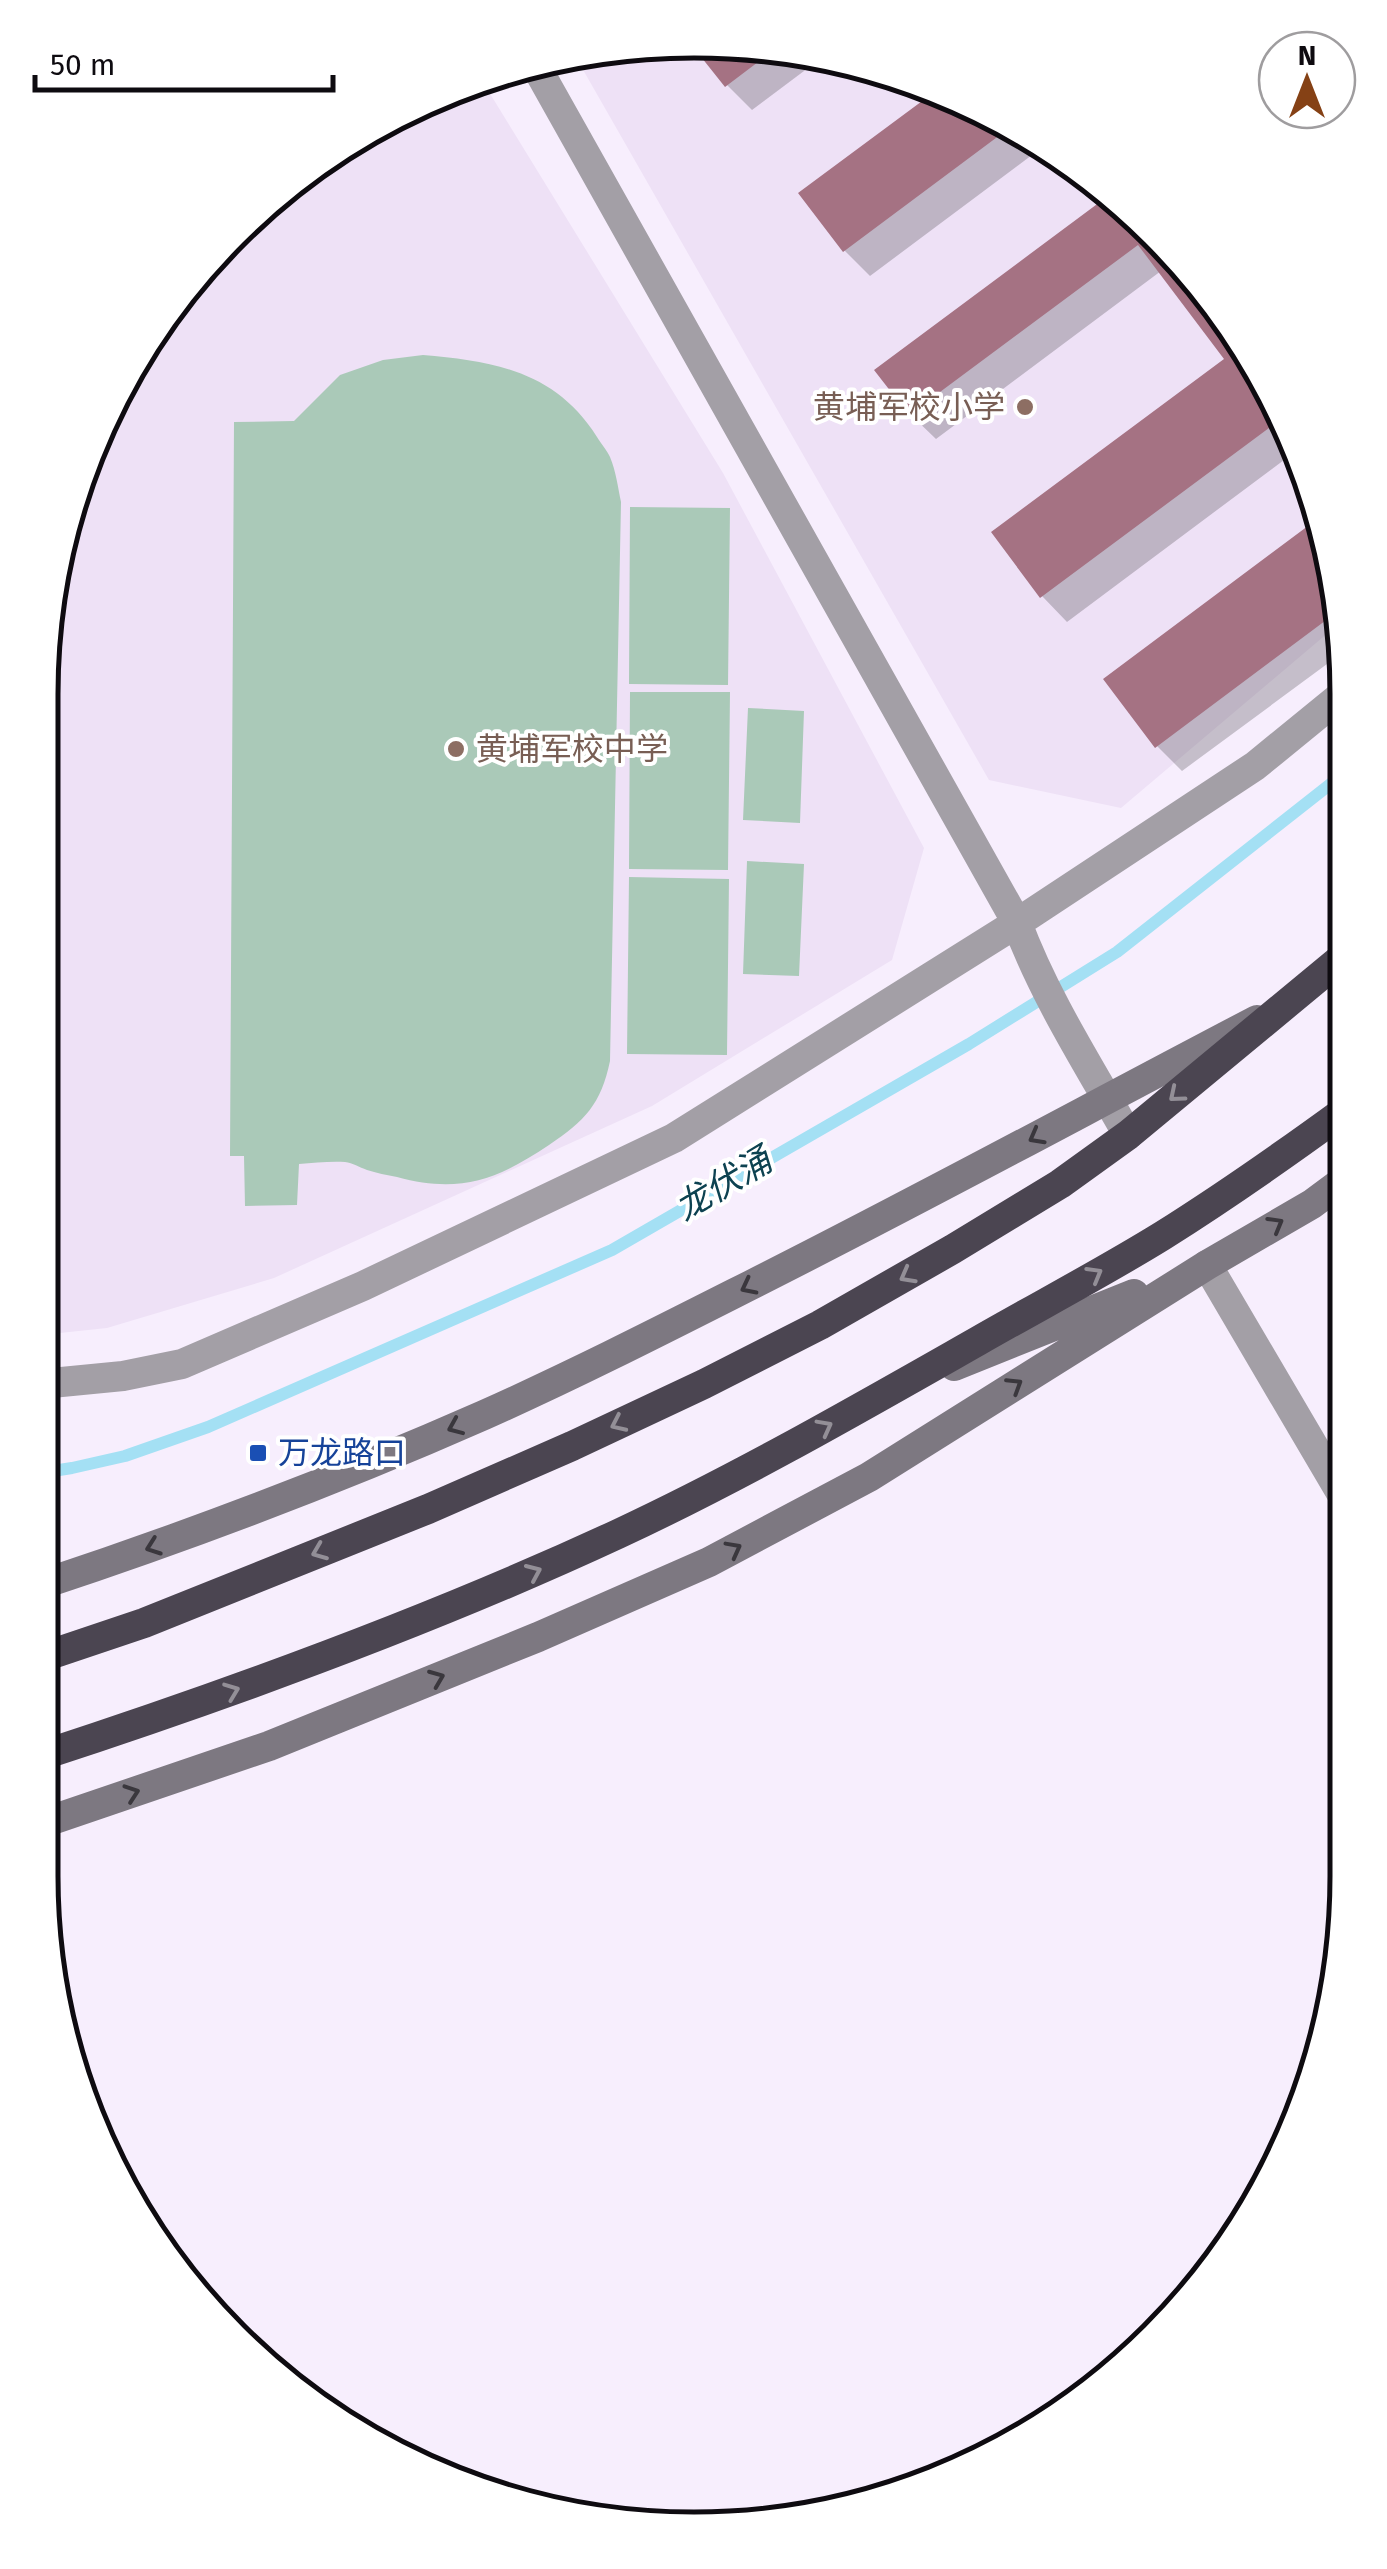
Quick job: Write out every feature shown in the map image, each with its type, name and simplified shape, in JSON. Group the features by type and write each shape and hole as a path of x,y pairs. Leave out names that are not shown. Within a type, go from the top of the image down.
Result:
{"highway":[{"path":"58,1652 144,1623 428,1509 704,1384 820,1324 1060,1184 1128,1135 1330,967"},
{"path":"58,1750 192,1706 495,1589 621,1532 888,1392 1160,1237 1330,1121"}],"street":[{"path":"542,76 1017,924 1030,958 1128,1135"},
{"path":"58,1382 123,1376 182,1364 363,1286 674,1138 1017,924 1255,766 1330,705"},
{"path":"58,1579 222,1521 485,1414 846,1238 1277,1009"},
{"path":"58,1818 269,1746 538,1637 709,1562 869,1477 1330,1191"},
{"path":"888,1392 1207,1264"},
{"path":"1207,1264 1330,1474"}],"shaded area":[{"name":"黄埔军校小学","path":"652,59 777,63 898,91 975,123 1047,165 1113,215 1172,274 1244,376 1264,412 1296,489 1317,569 1326,634 1121,808 989,780 582,68"},
{"name":"黄埔军校中学","path":"488,91 723,473 924,848 892,960 652,1106 274,1278 107,1328 58,1333 59,652 70,569 91,489 143,375 189,306 244,244 274,215 340,165 412,123"}],"green space":[{"path":"423,355 499,366 543,384 581,415 614,468 621,502 610,1061 602,1089 582,1119 530,1157 494,1175 459,1184 440,1184 378,1173 345,1162 299,1164 297,1205 245,1206 244,1156 230,1156 234,422 294,421 340,375 383,360"},
{"path":"630,507 730,508 728,685 629,684"},
{"path":"630,692 730,692 728,870 629,869"},
{"path":"748,708 804,711 800,823 743,820"},
{"path":"747,861 804,864 799,976 743,974"},
{"path":"629,877 729,879 727,1055 627,1054"}],"building":[{"path":"702,58 759,61 725,87"},
{"path":"923,101 999,136 843,252 798,193"},
{"path":"1098,203 1143,244 1198,306 1244,376 1271,427 1040,598 991,532 1224,359 1138,245 909,415 874,370"},
{"path":"1307,527 1325,621 1155,748 1103,679"}],"waterway":[{"name":"龙伏涌","path":"58,1470 125,1456 208,1427 612,1250 969,1044 1117,952 1330,784"}],"place":[{"name":"黄埔军校小学","path":"1025,407"},
{"name":"黄埔军校中学","path":"456,749"},
{"name":"万龙路口","path":"258,1453"}]}
